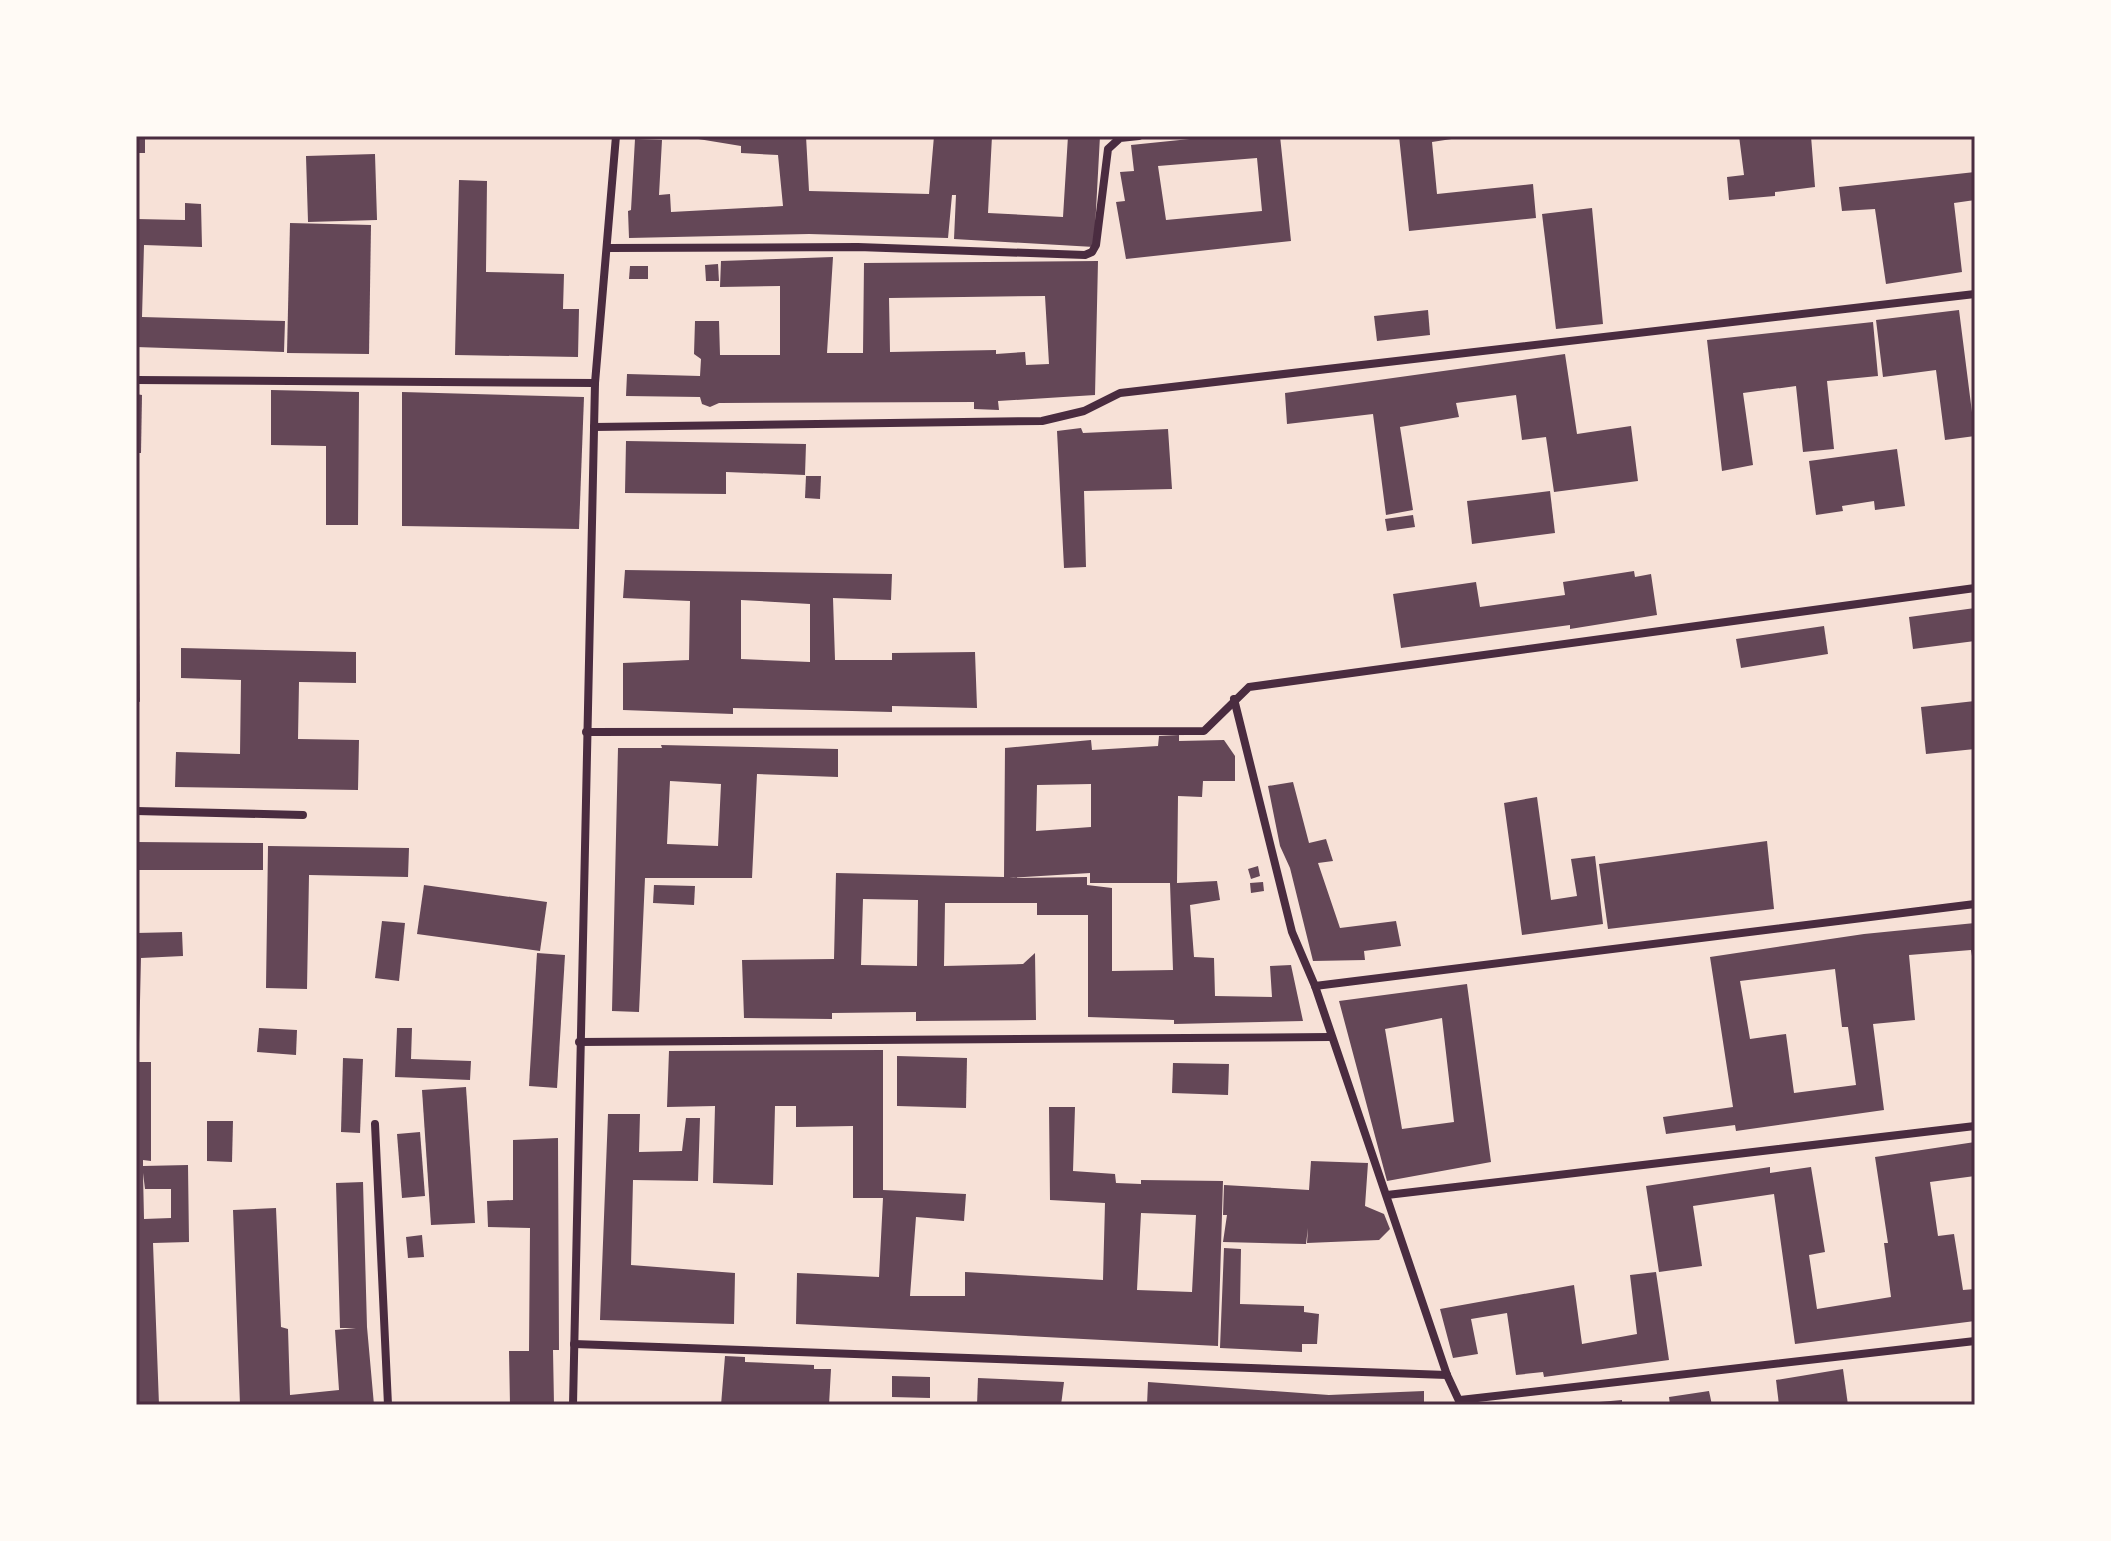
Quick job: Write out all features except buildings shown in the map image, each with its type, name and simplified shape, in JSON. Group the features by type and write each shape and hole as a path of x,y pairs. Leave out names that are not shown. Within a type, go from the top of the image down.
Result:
{"street":[{"path":"573,1405 595,383 616,136"},
{"path":"608,248 858,247 1085,255 1092,252 1096,245 1108,149 1120,138 1139,136"},
{"path":"594,427 1042,421 1084,411 1120,393 1975,294"},
{"path":"136,380 595,383"},
{"path":"586,732 1204,731 1249,687 1975,588"},
{"path":"1234,699 1292,932 1315,986 1447,1375 1461,1402 1975,1341"},
{"path":"136,811 303,815"},
{"path":"1315,986 1975,904"},
{"path":"579,1042 1330,1037"},
{"path":"375,1124 388,1405"},
{"path":"1387,1195 1975,1126"},
{"path":"574,1344 1447,1375"}]}
